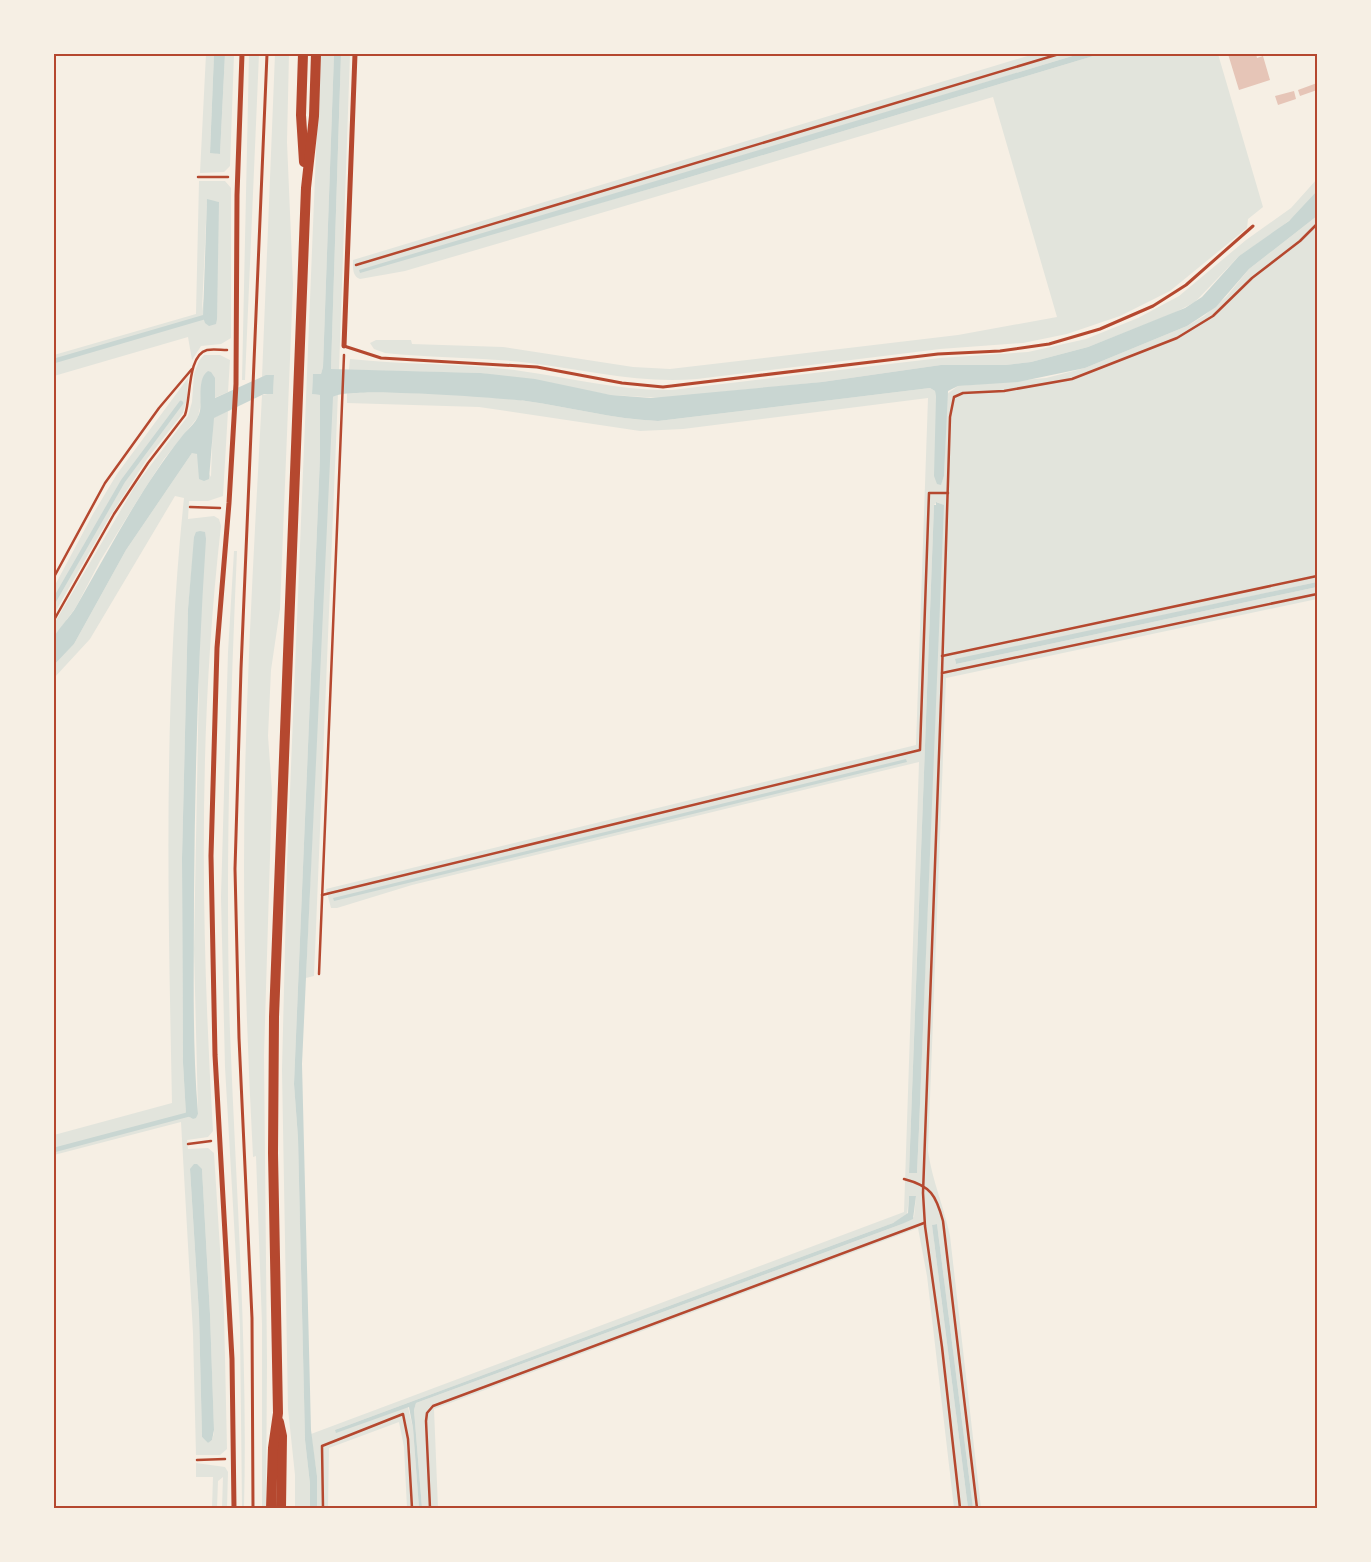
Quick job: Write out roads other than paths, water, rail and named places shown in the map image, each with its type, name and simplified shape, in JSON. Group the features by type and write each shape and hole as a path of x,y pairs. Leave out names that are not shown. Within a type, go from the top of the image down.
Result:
{"main road":[{"path":"303,54 301,115 306,188"},
{"path":"281,1508 282,1436 278,1413 273,1144 274,1017 306,188 314,116 316,54"},
{"path":"271,1508 273,1448 278,1413"}],"street":[{"path":"234,1508 231,1332 213,1000 211,856 218,648 235,413 237,177 242,54"},
{"path":"344,346 355,54"}],"lane":[{"path":"253,1508 252,1309 240,1066 236,888 240,686 267,54"},
{"path":"344,346 381,358 537,367 646,386 678,386 938,354 1029,348 1070,339 1153,306 1186,286 1253,226"}],"waterway":[{"path":"54,361 208,316"},
{"path":"54,601 123,481 181,403"},
{"path":"54,1150 190,1114"}]}
